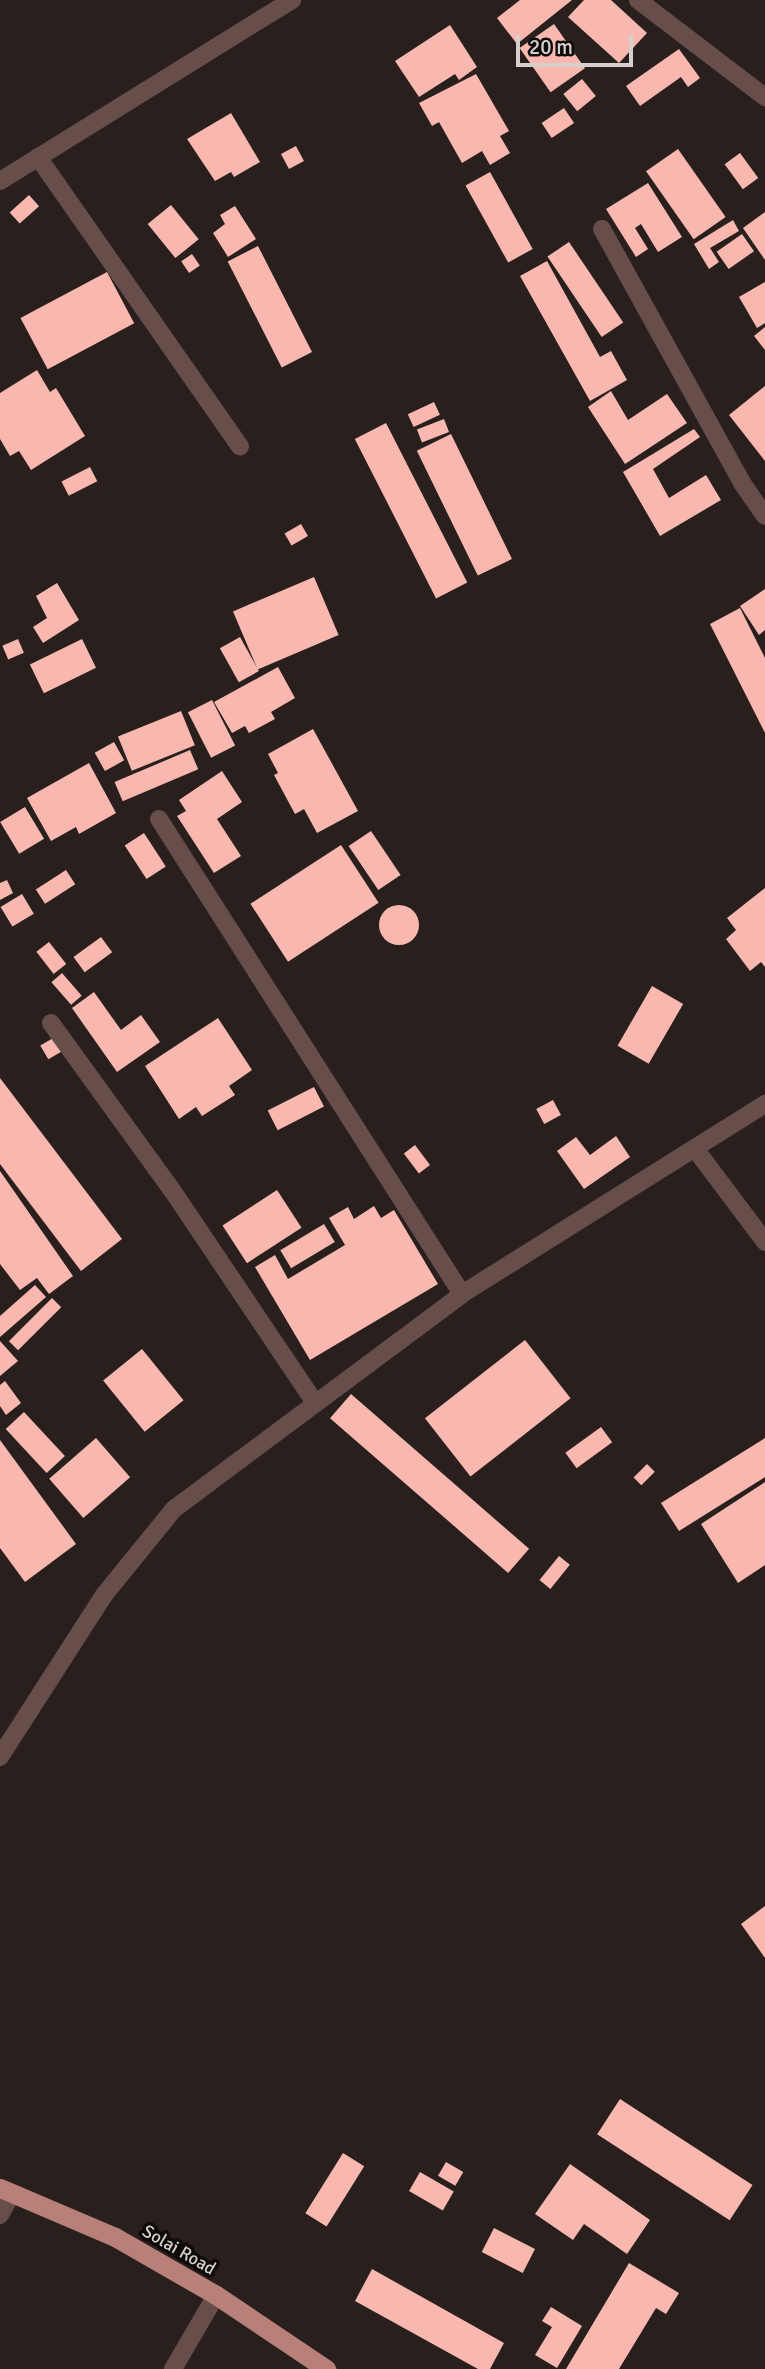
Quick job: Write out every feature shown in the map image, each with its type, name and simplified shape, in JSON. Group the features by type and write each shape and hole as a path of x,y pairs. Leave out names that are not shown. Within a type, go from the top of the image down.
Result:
{"highway":[{"name":"Solai Road","path":"6,2190 115,2237 216,2295 326,2369"}],"street":[{"path":"0,181 292,0"},
{"path":"638,0 765,97"},
{"path":"38,157 240,447"},
{"path":"601,229 765,516"},
{"path":"159,819 462,1294"},
{"path":"51,1023 172,1190 314,1401"},
{"path":"0,1757 104,1595 174,1508 314,1401 462,1294 696,1150 765,1104"},
{"path":"696,1150 765,1242"},
{"path":"0,2215 6,2190"},
{"path":"173,2369 216,2295"}],"building":[{"path":"520,0 572,0 517,44 497,18"},
{"path":"584,0 611,0 647,33 619,63 568,17"},
{"path":"554,24 585,68 551,92 520,48"},
{"path":"450,25 477,67 459,80 455,74 419,97 395,61"},
{"path":"679,49 700,78 688,87 681,77 640,106 626,86"},
{"path":"476,74 509,131 500,136 510,153 490,165 482,151 462,163 439,122 432,126 419,103"},
{"path":"582,79 596,96 577,111 563,94"},
{"path":"564,108 574,123 552,138 542,123"},
{"path":"231,113 260,162 234,177 231,172 215,181 187,139"},
{"path":"296,146 304,161 289,169 281,154"},
{"path":"678,149 726,217 694,239 646,171"},
{"path":"740,153 758,178 743,189 725,164"},
{"path":"490,172 533,249 508,263 466,186"},
{"path":"648,183 682,237 658,252 641,224 635,228 648,249 636,257 606,209"},
{"path":"29,195 39,206 20,224 10,212"},
{"path":"171,205 199,239 175,258 148,224"},
{"path":"235,206 256,239 228,257 213,233 225,224 220,215"},
{"path":"765,212 765,260 743,228"},
{"path":"733,220 739,231 710,248 719,262 709,269 694,244"},
{"path":"742,234 754,251 729,269 717,252"},
{"path":"569,242 623,322 602,337 547,257"},
{"path":"258,246 312,352 282,367 228,261"},
{"path":"192,254 200,266 189,273 181,261"},
{"path":"547,261 600,357 611,351 627,380 590,401 520,276"},
{"path":"107,272 134,323 48,369 20,318"},
{"path":"765,282 765,323 757,328 739,297"},
{"path":"765,327 765,350 754,336"},
{"path":"37,370 50,392 56,388 85,436 31,470 19,451 10,456 0,439 0,393"},
{"path":"765,386 765,461 729,415"},
{"path":"611,391 628,420 667,394 687,423 625,464 588,407"},
{"path":"434,402 440,415 414,427 408,414"},
{"path":"444,419 449,432 422,442 417,429"},
{"path":"386,423 467,582 436,598 355,439"},
{"path":"694,429 700,437 653,469 669,498 706,475 721,500 660,536 623,472"},
{"path":"451,434 512,559 478,576 417,451"},
{"path":"90,467 97,481 69,496 61,482"},
{"path":"301,524 308,536 292,546 285,534"},
{"path":"314,577 339,635 258,669 233,611"},
{"path":"57,583 79,620 43,643 33,627 47,618 36,596"},
{"path":"765,589 765,630 759,635 740,606"},
{"path":"740,608 765,658 765,733 710,624"},
{"path":"240,637 259,671 239,682 220,648"},
{"path":"18,639 24,653 8,659 2,646"},
{"path":"82,639 96,668 44,693 30,664"},
{"path":"278,667 295,698 271,712 275,719 249,733 245,726 232,733 214,702"},
{"path":"212,700 235,745 211,758 188,712"},
{"path":"181,711 195,745 132,771 118,736"},
{"path":"313,729 358,811 317,833 304,809 295,814 274,775 278,773 268,754"},
{"path":"114,742 124,760 105,771 95,753"},
{"path":"190,750 198,769 123,801 115,782"},
{"path":"89,763 116,813 79,834 76,827 51,841 27,798"},
{"path":"222,771 242,802 217,819 241,856 214,873 177,816 186,811 179,800"},
{"path":"25,807 44,839 19,854 0,822"},
{"path":"371,831 401,875 378,890 349,846"},
{"path":"144,833 166,867 146,879 125,846"},
{"path":"341,845 379,903 288,962 250,904"},
{"path":"66,870 75,884 45,904 36,890"},
{"path":"7,880 13,893 0,900 0,883"},
{"path":"765,888 765,967 761,962 750,971 726,939 736,930 727,918"},
{"path":"22,894 34,914 12,927 1,907"},
{"path":"399,905 413,911 419,925 413,939 399,945 385,939 379,925 385,911"},
{"path":"101,937 112,952 85,972 73,957"},
{"path":"49,942 66,964 54,974 36,952"},
{"path":"62,973 82,996 71,1005 51,982"},
{"path":"652,986 683,1004 649,1064 618,1046"},
{"path":"94,992 121,1030 141,1015 160,1042 117,1072 72,1008"},
{"path":"218,1018 252,1070 229,1086 235,1095 202,1116 196,1107 179,1119 145,1066"},
{"path":"55,1037 63,1051 48,1059 40,1046"},
{"path":"0,1078 122,1239 81,1271 0,1164"},
{"path":"314,1087 324,1107 278,1130 268,1111"},
{"path":"553,1100 561,1115 544,1124 536,1109"},
{"path":"616,1136 630,1157 584,1189 557,1151 576,1137 590,1155"},
{"path":"415,1145 430,1165 419,1173 404,1153"},
{"path":"0,1171 73,1276 49,1294 37,1278 20,1290 0,1264"},
{"path":"277,1190 302,1228 247,1263 222,1225"},
{"path":"374,1206 381,1218 394,1210 438,1284 310,1360 255,1267 275,1255 288,1279 345,1245 329,1218 348,1207 354,1219"},
{"path":"324,1224 335,1242 291,1268 280,1250"},
{"path":"35,1285 46,1297 0,1337 0,1316"},
{"path":"52,1298 61,1307 18,1350 9,1341"},
{"path":"525,1340 571,1398 470,1477 425,1418"},
{"path":"0,1341 18,1361 0,1376"},
{"path":"142,1349 184,1400 145,1432 103,1380"},
{"path":"5,1381 21,1403 6,1415 0,1406 0,1385"},
{"path":"351,1394 529,1549 508,1573 330,1418"},
{"path":"24,1412 65,1456 47,1473 6,1429"},
{"path":"601,1427 612,1442 577,1468 565,1453"},
{"path":"96,1438 130,1477 83,1518 49,1479"},
{"path":"765,1438 765,1477 679,1531 661,1503"},
{"path":"0,1440 76,1544 25,1582 0,1548"},
{"path":"647,1464 655,1472 641,1485 634,1477"},
{"path":"765,1482 765,1565 738,1583 701,1524"},
{"path":"559,1556 570,1565 550,1589 539,1580"},
{"path":"765,1906 765,1958 741,1924"},
{"path":"620,2099 753,2185 730,2220 597,2134"},
{"path":"343,2153 364,2166 327,2226 305,2213"},
{"path":"446,2162 463,2172 455,2186 438,2176"},
{"path":"570,2164 650,2220 627,2254 584,2224 573,2240 535,2214"},
{"path":"420,2172 454,2192 443,2211 409,2191"},
{"path":"494,2228 535,2249 523,2273 482,2252"},
{"path":"629,2263 679,2293 666,2314 656,2308 619,2369 566,2369"},
{"path":"372,2269 504,2343 490,2369 478,2369 355,2301"},
{"path":"551,2307 582,2326 557,2368 535,2355 552,2327 542,2321"}]}
